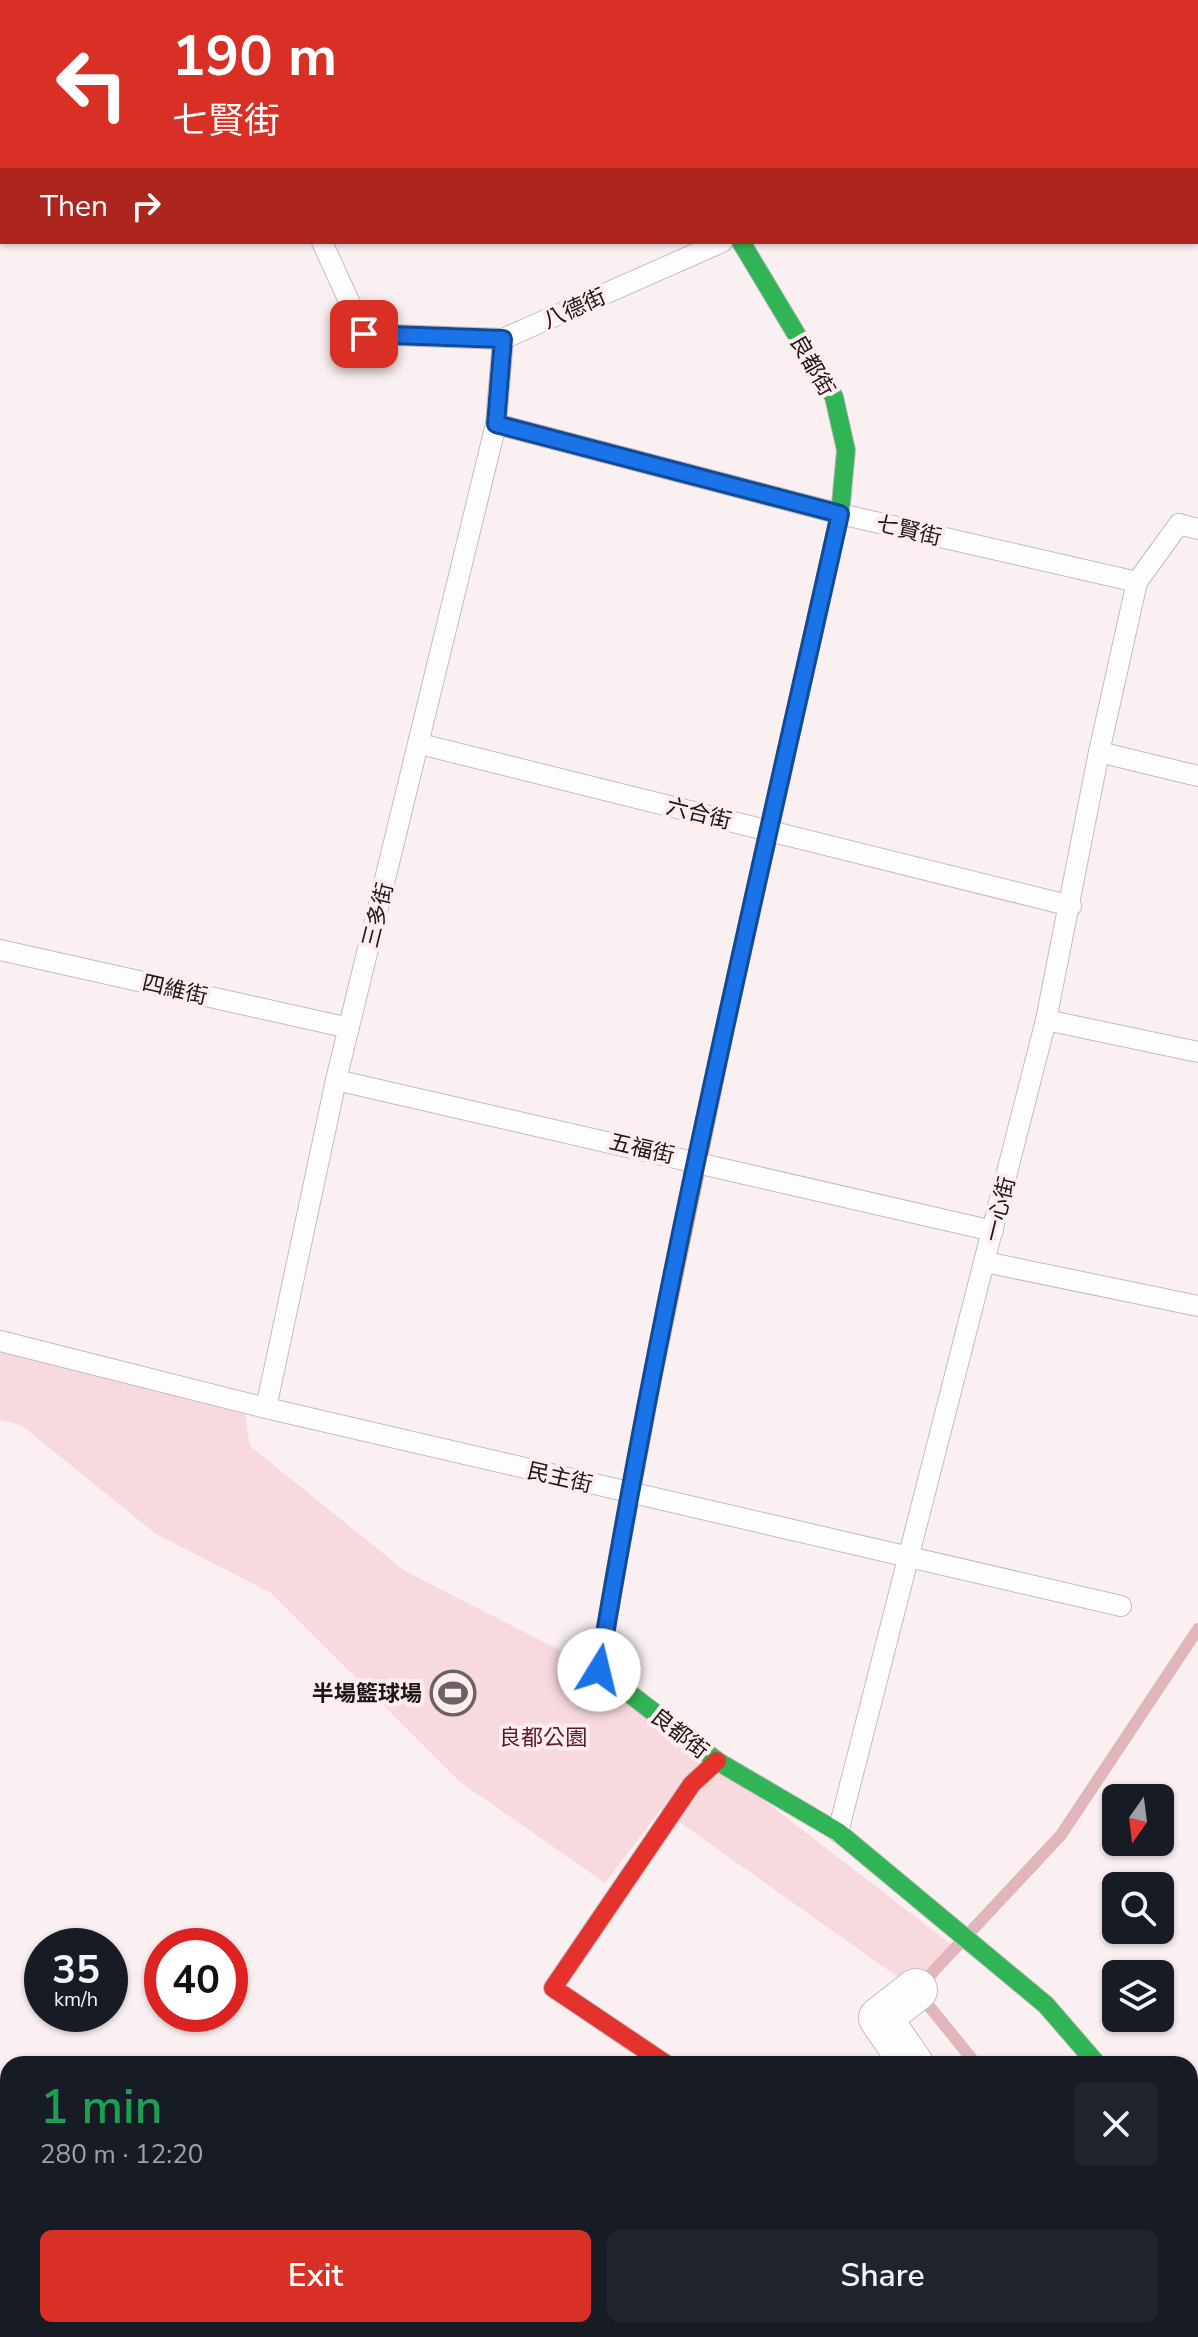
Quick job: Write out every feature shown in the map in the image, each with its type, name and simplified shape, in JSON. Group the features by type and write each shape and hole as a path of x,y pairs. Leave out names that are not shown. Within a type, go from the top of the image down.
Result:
{"street":[{"name":"良都街","path":"742,244 834,397 846,450 840,514 695,1160 628,1493 599,1670 717,1761 838,1832 1046,2005 1090,2056"},
{"name":"良都街","path":"654,2056 553,1988 692,1784 717,1761"},
{"path":"906,2056 880,2018 916,1990"}],"lane":[{"path":"323,244 364,334 503,339 496,424"},
{"name":"八德街","path":"503,339 717,244"},
{"name":"七賢街","path":"496,424 840,514 1137,582"},
{"name":"三多街","path":"266,1408 336,1080 496,424"},
{"path":"1137,582 1179,524 1198,529"},
{"name":"一心街","path":"838,1832 1046,1020 1071,906 1099,752 1137,582"},
{"name":"六合街","path":"420,744 1071,906"},
{"path":"1099,752 1198,776"},
{"name":"四維街","path":"0,950 349,1028"},
{"path":"1046,1020 1198,1052"},
{"name":"五福街","path":"336,1080 695,1160 993,1231"},
{"path":"985,1262 1198,1306"},
{"name":"民主街","path":"0,1341 266,1408 1121,1606"}],"green space":[{"name":"良都公園","path":"0,1346 245,1414 250,1446 405,1571 587,1664 956,1948 916,1990 661,1809 605,1883 459,1781 271,1593 156,1534 21,1425 0,1420"}],"waterway":[{"path":"970,2056 916,1990 1061,1835 1198,1629"}],"traffic: fast":[{"path":"727,1018 840,514 846,450 834,397 742,244"},
{"path":"616,1570 599,1670 717,1761 838,1832 1046,2005 1090,2056"}],"traffic: slow":[{"path":"616,1570 727,1018"}],"traffic: jam":[{"path":"654,2056 553,1988 692,1784 717,1761"}],"place":[{"name":"半場籃球場","path":"453,1693"}],"route":[{"path":"364,334 503,339 496,424 840,514 695,1160 628,1493 599,1670"}]}
